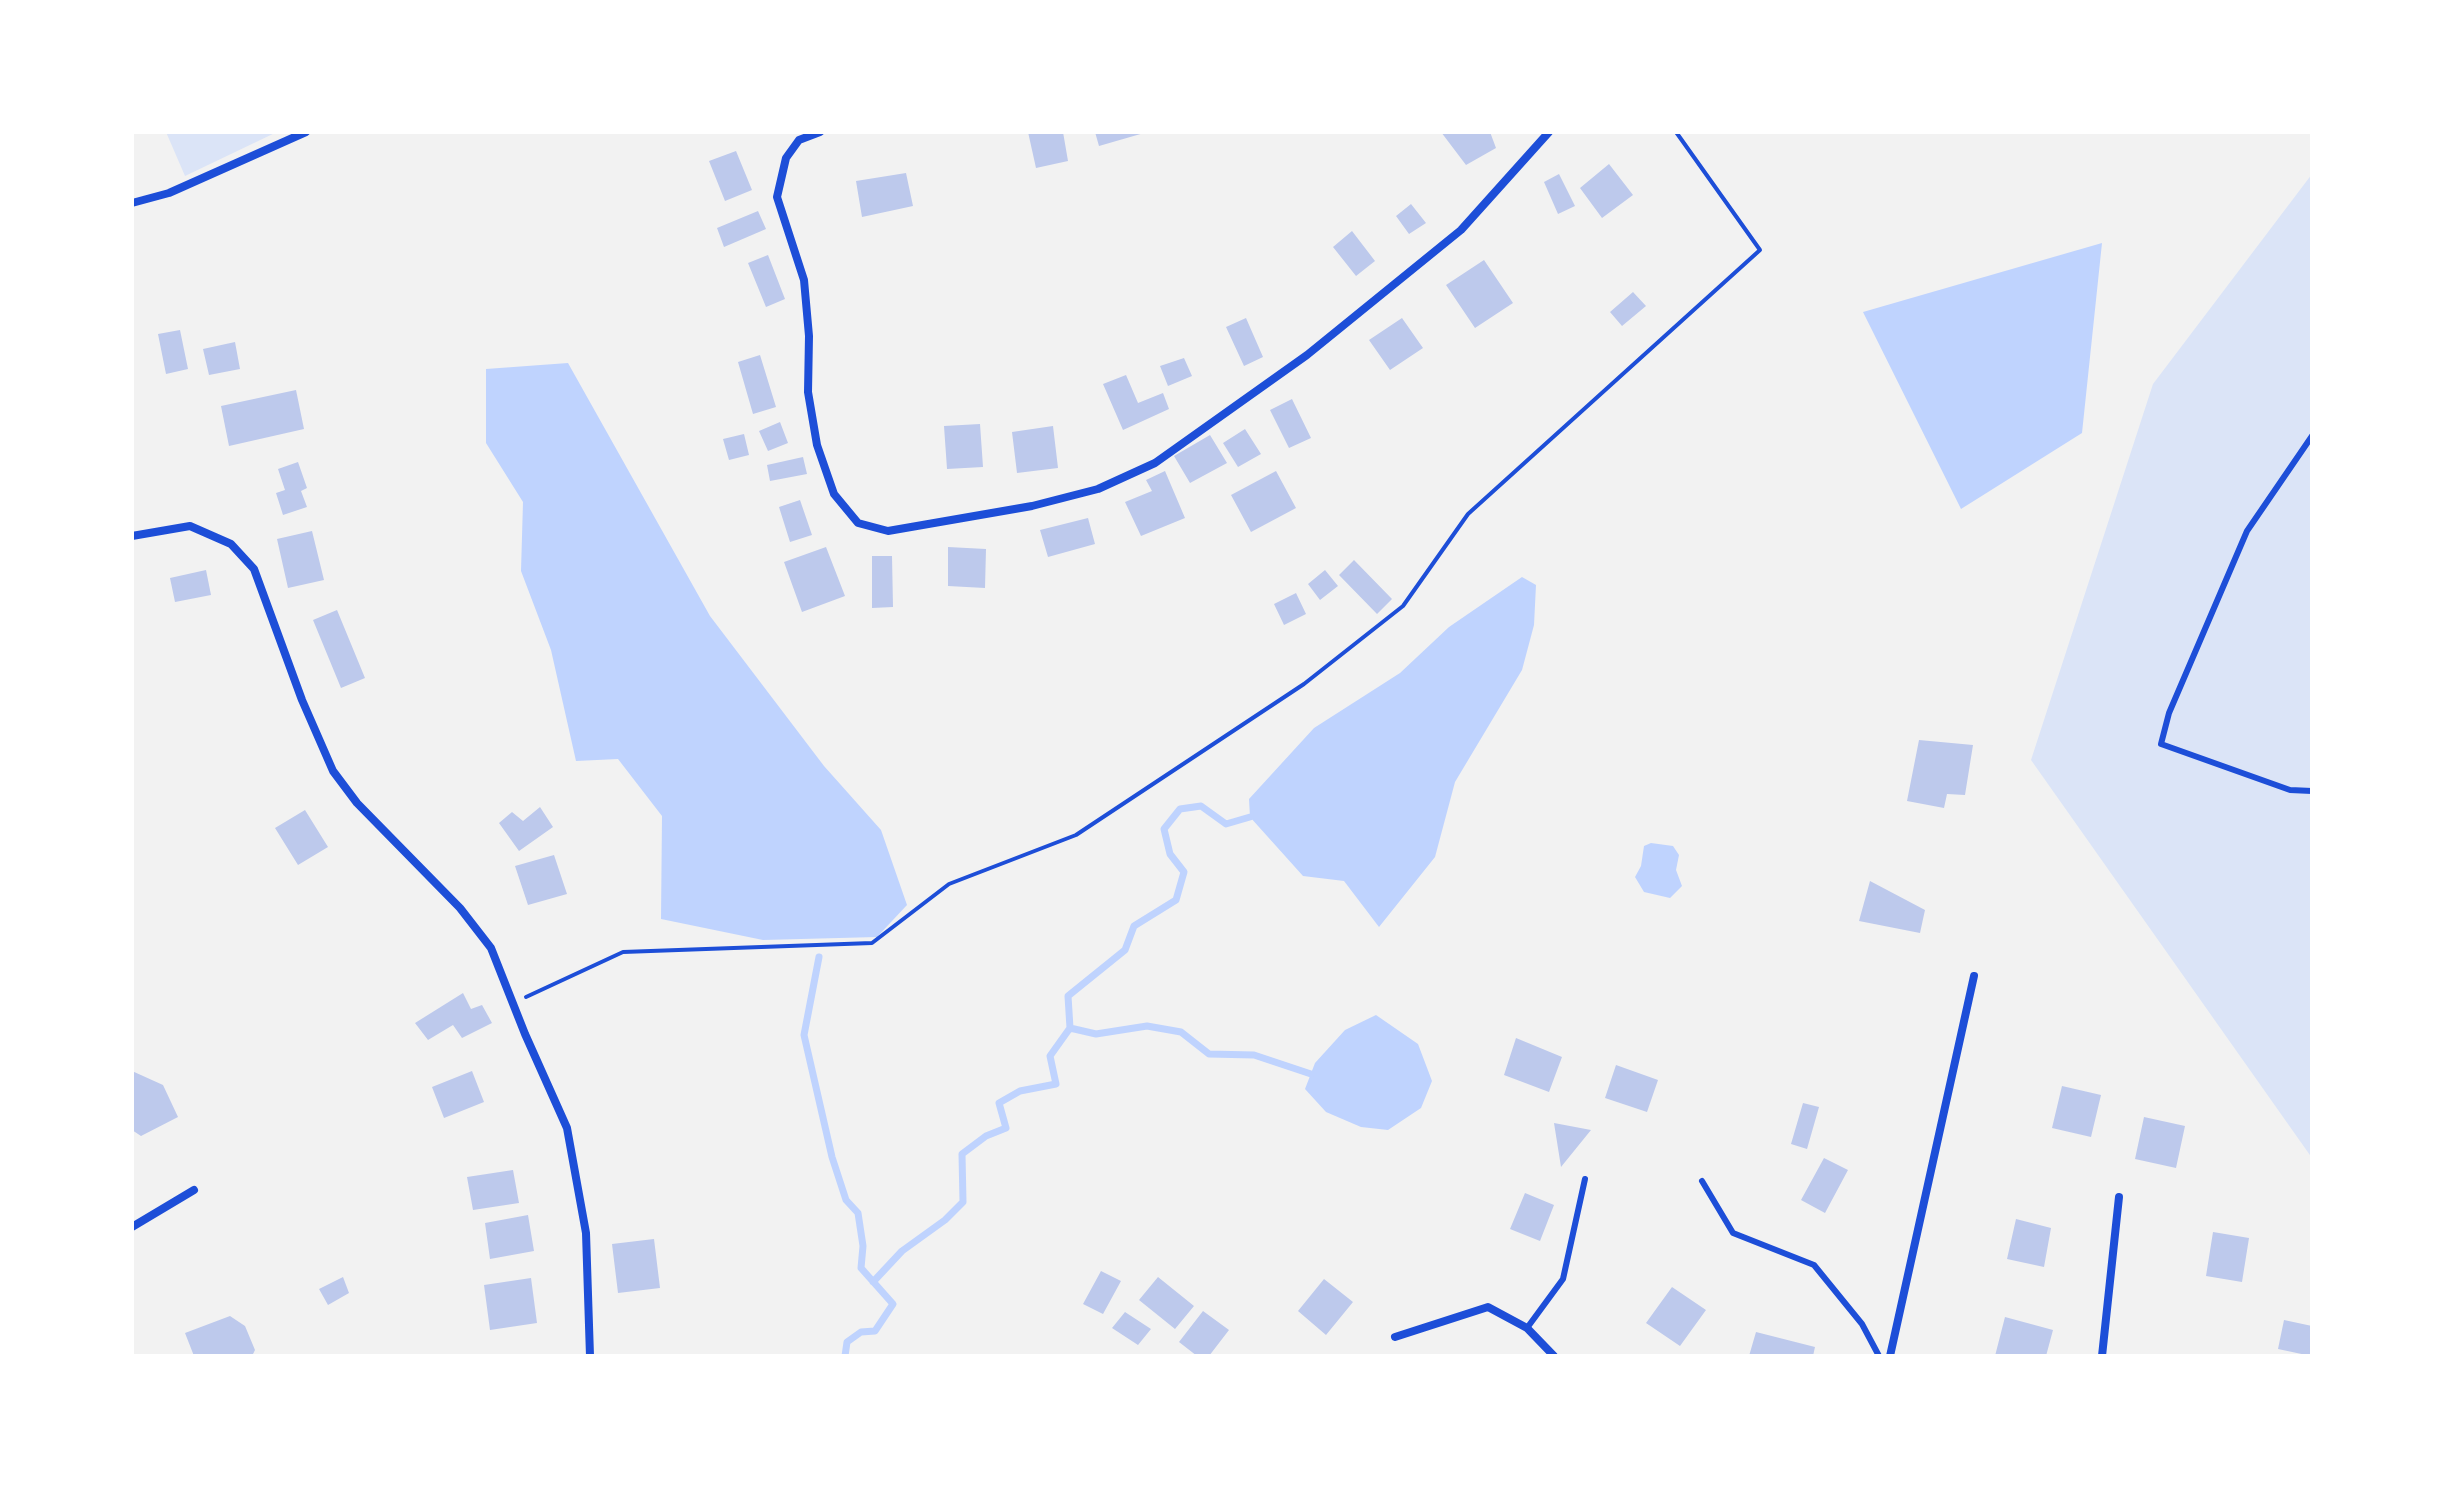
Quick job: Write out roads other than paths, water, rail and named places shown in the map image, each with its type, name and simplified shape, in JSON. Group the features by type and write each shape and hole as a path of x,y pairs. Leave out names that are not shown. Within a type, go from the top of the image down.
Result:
{"street":[{"path":"132,203 169,193 306,132"},
{"path":"793,132 799,140"},
{"path":"820,132 799,140 786,158 777,197 804,280 809,336 808,392 817,445 834,494 858,523 888,531 1032,506 1085,493 1155,463 1307,355 1461,230 1549,132"},
{"path":"132,536 190,526 231,544 254,569 302,700 333,771 357,803 460,908 491,948 567,1128 586,1233 590,1356"},
{"path":"1890,1356 1974,976"},
{"path":"132,1227 194,1190"},
{"path":"2102,1356 2119,1197"},
{"path":"1395,1337 1488,1307 1527,1328 1554,1356"}],"lane":[{"path":"2312,436 2247,531 2169,713 2161,744 2290,790 2312,791"},
{"path":"1527,1328 1563,1279 1585,1179"},
{"path":"1702,1181 1733,1233 1814,1265 1862,1324 1879,1356"}],"water":[{"path":"2102,243 2082,433 1961,509 1863,312"},
{"path":"568,363 710,616 824,766 881,830 907,905 877,937 763,940 661,919 662,816 618,759 576,761 551,650 521,571 523,502 486,443 486,369"},
{"path":"1522,577 1536,585 1534,625 1522,670 1455,782 1435,857 1379,927 1344,881 1303,876 1250,817 1249,799 1314,728 1400,673 1449,627"},
{"path":"1651,843 1673,846 1679,855 1676,870 1682,886 1670,898 1644,892 1635,877 1641,866 1644,846"},
{"path":"1376,1015 1418,1044 1432,1081 1421,1108 1388,1130 1361,1127 1326,1112 1305,1089 1315,1063 1345,1030"}],"waterway":[{"path":"873,1282 902,1251 945,1220 963,1202 962,1154 986,1136 1006,1128 999,1103 1020,1091 1056,1084 1050,1056 1070,1028 1068,996 1125,950 1134,926 1176,900 1184,872 1170,854 1164,829 1180,809 1201,806 1226,824 1250,817"},
{"path":"819,957 804,1035 832,1157 846,1200 858,1213 863,1246 861,1268 893,1304 875,1331 861,1332 847,1342 845,1356"},
{"path":"1070,1028 1096,1034 1147,1026 1181,1032 1209,1054 1254,1055 1311,1074"}]}
